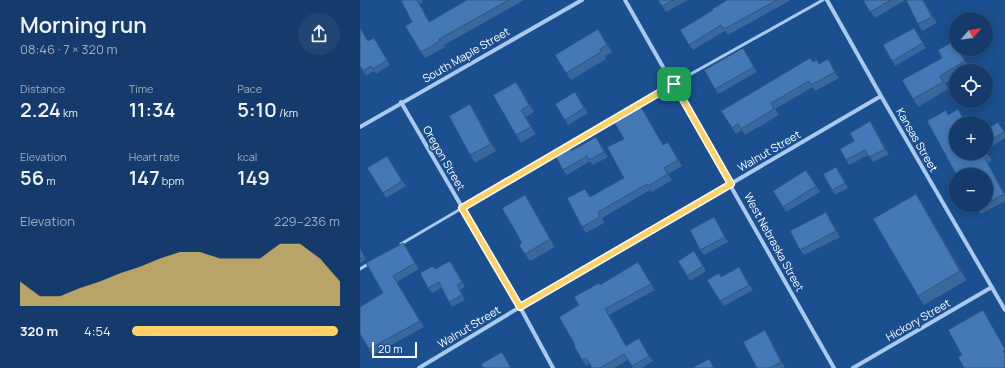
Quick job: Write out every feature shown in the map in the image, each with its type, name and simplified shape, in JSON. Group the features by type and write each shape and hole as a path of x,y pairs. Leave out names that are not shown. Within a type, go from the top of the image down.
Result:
{"street":[{"name":"South Maple Street","path":"360,127 401,102 582,0"},
{"name":"West Nebraska Street","path":"625,0 731,184 834,368"},
{"name":"Kansas Street","path":"827,0 1005,310"},
{"name":"Walnut Street","path":"419,368 520,307 881,96"},
{"name":"Oregon Street","path":"401,102 520,307 553,368"},
{"name":"Hickory Street","path":"853,368 992,286"}],"lane":[{"path":"394,248 674,84 823,0"},
{"path":"360,269 374,260"}],"building":[{"path":"401,0 417,0 429,22 467,0 509,0 439,39 440,41 421,52 405,26 412,22"},
{"path":"658,0 674,0 662,6"},
{"path":"727,0 777,0 724,29 721,25 689,45 680,30"},
{"path":"863,0 891,0 870,12"},
{"path":"906,0 923,0 932,17 918,24"},
{"path":"360,28 368,41 374,38 387,60 373,69 371,66 363,71 360,66"},
{"path":"914,28 923,43 892,61 883,45"},
{"path":"598,29 607,45 600,49 601,52 566,73 555,55"},
{"path":"949,44 949,56 962,56 965,61 960,64 949,64 949,71 940,76 943,82 913,99 902,80 942,58 938,50"},
{"path":"743,48 754,67 715,89 704,70"},
{"path":"810,58 813,62 817,60 819,64 828,59 835,72 811,85 809,81 771,103 774,109 741,129 738,124 732,128 721,111"},
{"path":"516,82 529,105 521,110 531,127 516,135 493,95"},
{"path":"575,92 584,108 565,120 555,104"},
{"path":"470,104 491,144 470,155 449,116"},
{"path":"641,107 663,145 668,142 678,160 664,168 668,174 648,186 647,184 598,212 600,217 582,227 567,198 585,189 590,197 624,178 607,147 624,139 614,122"},
{"path":"958,109 962,116 949,116 949,160 986,160 990,168 953,168 927,121 946,110 948,115"},
{"path":"870,121 885,149 869,157 865,150 846,160 840,149 854,141 850,133"},
{"path":"998,122 1004,132 993,139 993,125"},
{"path":"596,137 604,152 589,160 587,156 563,170 555,155 569,147 571,151"},
{"path":"387,156 402,181 383,193 367,168"},
{"path":"836,167 845,183 832,190 823,174"},
{"path":"806,170 816,186 783,207 773,191"},
{"path":"993,173 1004,194 993,200"},
{"path":"916,194 960,271 918,296 873,219"},
{"path":"525,195 550,239 525,254 519,245 522,243 502,208"},
{"path":"826,212 836,231 800,250 790,231"},
{"path":"714,217 725,237 700,250 690,230"},
{"path":"403,243 415,263 393,276 420,321 369,349 360,334 360,307 383,293 366,263"},
{"path":"360,248 364,257 360,259"},
{"path":"694,251 703,266 687,276 678,261"},
{"path":"450,261 462,282 457,285 462,295 449,302 439,282 428,288 420,273 433,266 435,269"},
{"path":"638,262 651,284 605,309 626,346 639,338 649,356 632,366 624,354 600,368 592,368 586,358 582,360 559,317 579,305 574,297 599,283 600,285"},
{"path":"739,267 749,285 720,301 707,280 719,273 721,277"},
{"path":"983,310 1005,349 1003,351 1005,354 1005,368 964,368 958,357 962,355 948,330"},
{"path":"765,330 781,362 770,368 757,368 743,342"},
{"path":"502,352 511,368 483,368 481,364"},
{"path":"709,359 714,368 692,368"}],"route":[{"path":"674,84 731,184 520,307 462,208 674,84"}]}
